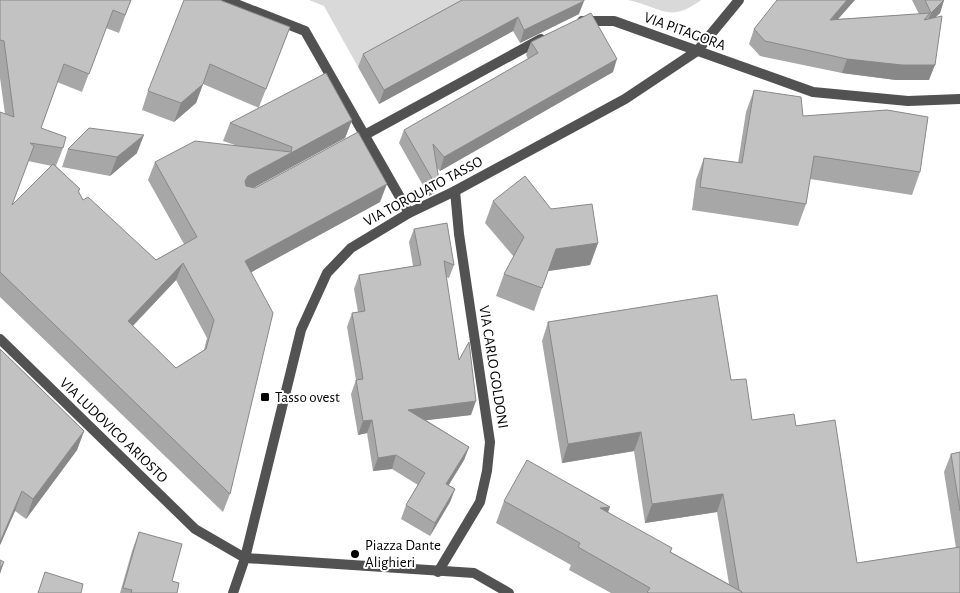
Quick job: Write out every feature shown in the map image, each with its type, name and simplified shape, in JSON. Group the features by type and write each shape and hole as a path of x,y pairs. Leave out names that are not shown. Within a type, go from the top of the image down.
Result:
{"street":[{"path":"226,0 305,30 409,213"},
{"name":"VIA TORQUATO TASSO","path":"234,593 245,558 301,330 327,273 351,248 409,213 455,191 625,99 697,51 739,0"},
{"name":"VIA PITAGORA","path":"567,27 586,19 614,21 812,92 908,101 960,99"},
{"path":"339,149 549,35"},
{"name":"VIA CARLO GOLDONI","path":"438,572 480,502 487,471 490,442 459,234 455,191"},
{"name":"VIA LUDOVICO ARIOSTO","path":"0,339 195,530 245,558"},
{"path":"245,558 474,573 509,593"}],"shaded area":[{"path":"309,0 482,0 358,67 324,6"},
{"path":"628,0 701,0 681,11 665,12"}],"building":[{"path":"0,0 131,0 125,15 113,10 89,74 64,64 41,128 66,137 63,148 30,143 34,146 12,205 53,164 80,189 78,191 83,200 88,197 156,260 197,237 155,162 195,141 291,152 292,147 230,123 326,73 352,120 248,176 245,181 246,186 255,188 358,132 387,184 245,261 273,313 230,494 0,272 0,112 14,117 4,41 0,40","holes":["183,263 214,320 206,349 176,368 128,321"]},
{"path":"184,0 220,0 290,27 266,89 210,64 203,84 181,103 148,91"},
{"path":"462,0 584,1 524,30 518,17 384,90 363,54"},
{"path":"777,0 847,0 830,20 930,13 924,20 942,16 935,65 902,65 847,59 765,41 754,29"},
{"path":"925,0 944,0 931,13"},
{"path":"591,13 617,59 444,157 433,144 439,180 434,182 404,130 538,53 531,42"},
{"path":"754,90 801,97 803,116 887,110 928,117 920,172 814,156 806,204 700,187 704,158 742,163"},
{"path":"89,128 144,135 117,157 68,149"},
{"path":"525,176 551,209 592,204 598,243 556,249 542,288 504,274 524,237 493,201"},
{"path":"447,223 454,265 444,261 459,360 469,342 476,401 408,410 469,447 446,484 455,489 435,523 406,505 425,473 396,455 378,458 372,420 363,421 356,380 363,379 352,313 365,311 359,275 421,265 414,229"},
{"path":"717,295 731,380 746,379 752,420 794,414 796,426 835,420 857,563 960,547 960,593 742,593 739,590 723,494 652,504 641,432 568,444 548,322"},
{"path":"0,349 84,431 33,499 22,491 0,542"},
{"path":"960,452 960,511 951,454"},
{"path":"527,460 610,507 600,508 672,548 670,552 742,592 647,592 650,588 578,547 580,543 504,501"},
{"path":"139,532 182,544 172,581 179,583 177,593 131,593 132,590 123,588"},
{"path":"0,560 4,562 0,569"},
{"path":"45,572 83,584 81,593 38,593"}],"place":[{"name":"Tasso ovest","path":"265,397"},
{"name":"Piazza Dante Alighieri","path":"355,554"}]}
